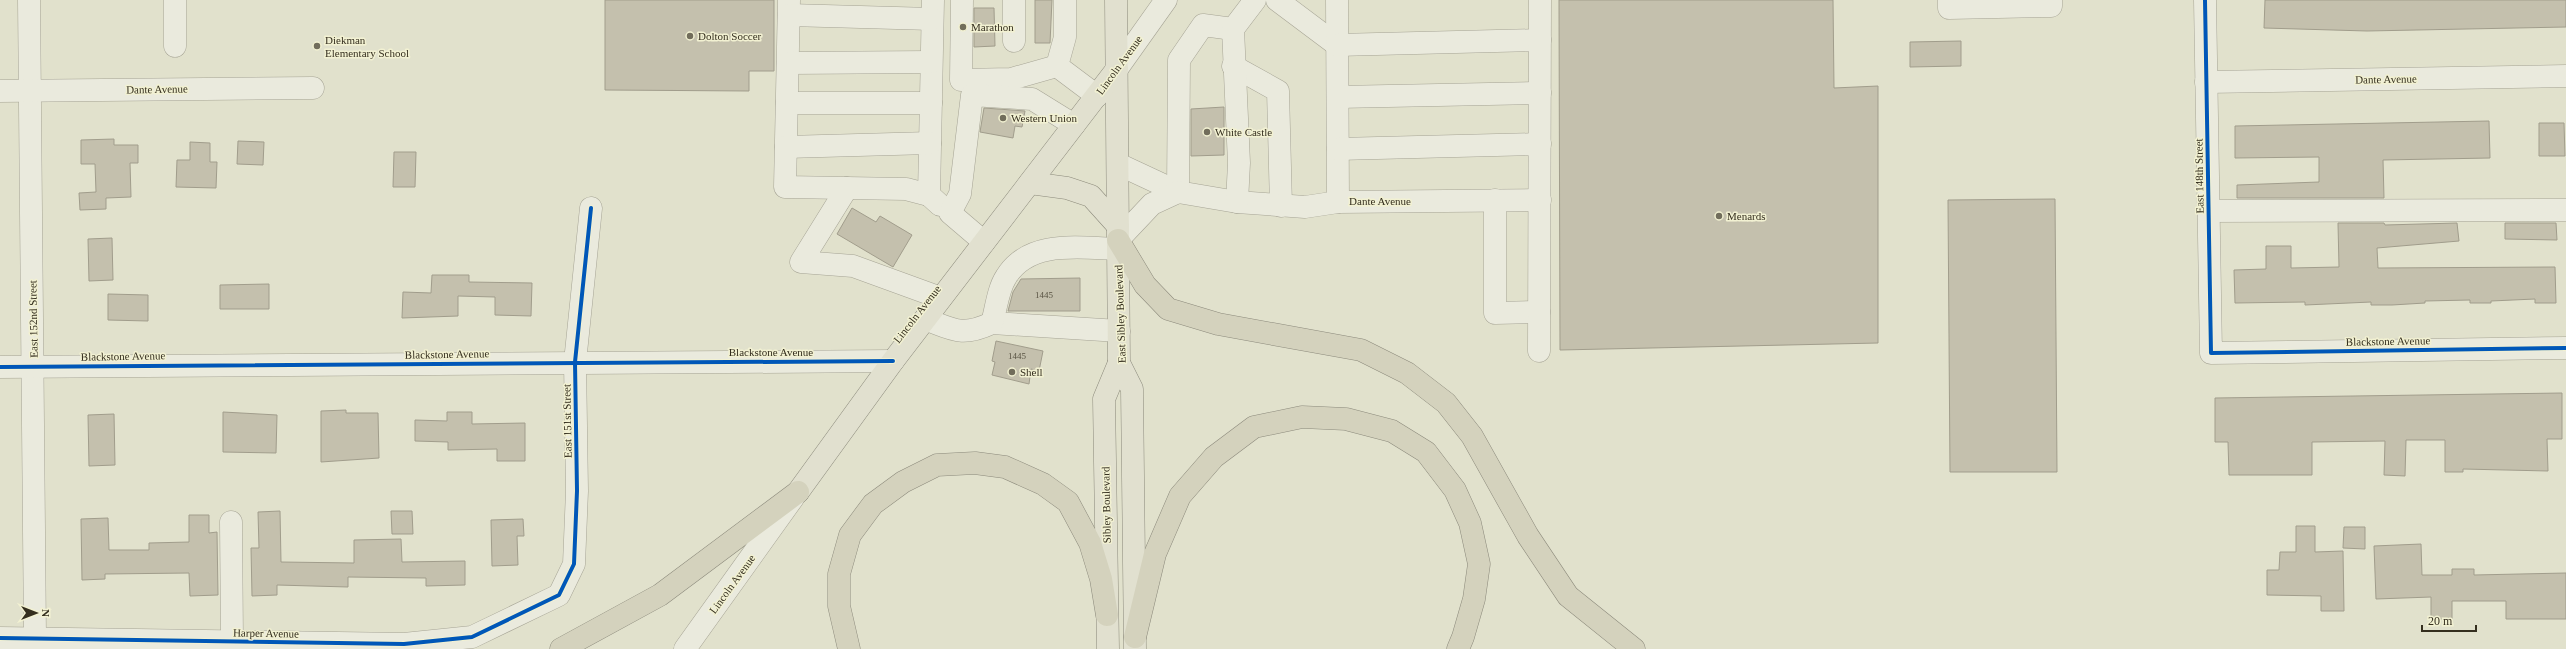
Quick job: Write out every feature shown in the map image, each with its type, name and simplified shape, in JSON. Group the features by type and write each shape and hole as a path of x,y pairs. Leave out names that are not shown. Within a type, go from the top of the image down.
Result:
{"highway":[{"path":"1118,238 1145,285 1168,309 1218,324 1361,350 1407,373 1446,403 1472,436 1528,536 1568,596 1634,649"},
{"path":"1135,643 1155,554 1180,496 1214,456 1254,427 1302,417 1346,419 1392,431 1426,452 1455,490 1470,523 1479,564 1474,598 1464,637 1458,649"},
{"path":"849,649 839,606 839,574 850,535 873,504 903,482 937,465 974,463 1005,467 1043,484 1068,502 1090,543 1101,579 1107,615"},
{"path":"561,649 660,595 798,492"}],"main road":[{"name":"East Sibley Boulevard","path":"1116,0 1118,331 1119,363 1132,389 1135,643"},
{"name":"Lincoln Avenue","path":"798,492 893,361 1117,69"},
{"path":"1030,183 1067,188 1091,196 1118,238"},
{"name":"Sibley Boulevard","path":"1108,649 1104,399 1119,363"}],"street":[{"name":"East 152nd Street","path":"29,0 34,366 35,638"},
{"path":"175,0 175,46"},
{"path":"962,0 961,80 1011,79 1057,66"},
{"path":"1014,0 1014,41"},
{"path":"1057,66 1064,37 1064,0"},
{"name":"Lincoln Avenue","path":"1117,69 1166,0"},
{"path":"1237,202 1239,163 1233,66 1233,29 1256,0"},
{"path":"1277,0 1337,45 1540,40"},
{"name":"Dante Avenue","path":"1337,0 1338,202 1540,200"},
{"path":"1539,350 1540,0"},
{"path":"1949,0 1949,8 1996,3 2050,6 2050,0"},
{"name":"East 148th Street","path":"2205,0 2211,352"},
{"path":"929,195 932,9 789,8 785,187 906,189 929,195 984,242"},
{"path":"1178,192 1179,60 1203,25 1233,29"},
{"path":"788,63 931,62"},
{"path":"1057,66 1097,96"},
{"path":"1233,66 1278,91 1281,206"},
{"name":"Dante Avenue","path":"2206,82 2566,76"},
{"name":"Dante Avenue","path":"0,91 313,88"},
{"path":"1338,97 1540,93"},
{"path":"950,213 960,194 972,95 1032,99 1074,125"},
{"path":"787,103 931,103"},
{"path":"786,147 930,143"},
{"path":"1338,149 1540,144"},
{"path":"1118,164 1178,192 1237,202 1281,206 1305,207 1338,202"},
{"path":"847,188 801,262 853,266 941,298"},
{"path":"992,323 1005,277 1021,258 1044,250 1118,238 1152,204 1178,192"},
{"path":"1495,200 1495,313 1539,312"},
{"name":"East 151st Street","path":"526,612 559,595 574,564 577,490 575,362 592,208"},
{"path":"2208,211 2566,210"},
{"path":"925,319 956,331 973,332 992,323 1118,331"},
{"name":"Blackstone Avenue","path":"2211,352 2566,348"},
{"name":"Blackstone Avenue","path":"0,367 893,361"},
{"name":"Lincoln Avenue","path":"685,649 798,492"},
{"path":"231,522 232,641"},
{"name":"Harper Avenue","path":"0,638 411,644 472,638 526,612"}],"building":[{"name":"Dolton Soccer","path":"605,0 774,0 774,71 749,71 749,91 605,90"},
{"name":"Marathon","path":"1035,0 1052,0 1050,43 1035,43"},
{"name":"Menards","path":"1559,0 1833,0 1834,88 1878,86 1878,343 1560,350"},
{"path":"2265,0 2566,0 2566,27 2367,31 2264,28"},
{"name":"Marathon","path":"974,8 994,8 995,46 974,47"},
{"path":"1961,41 1961,66 1910,67 1910,42"},
{"name":"White Castle","path":"1224,107 1224,155 1191,156 1191,109"},
{"name":"Western Union","path":"984,108 1025,111 1022,127 1015,126 1013,138 980,132"},
{"path":"2489,121 2490,158 2383,160 2384,198 2237,198 2237,185 2319,182 2319,157 2235,158 2235,126"},
{"path":"2539,123 2564,123 2565,156 2539,156"},
{"path":"114,139 114,145 138,145 138,163 130,163 131,197 106,198 106,209 80,210 79,193 96,192 95,164 81,164 81,140"},
{"path":"238,141 264,142 263,165 237,164"},
{"path":"190,142 210,143 210,162 217,162 216,188 176,187 177,160 190,160"},
{"path":"394,152 416,152 415,187 393,187"},
{"path":"2055,199 2057,472 1950,472 1948,200"},
{"path":"852,208 876,222 880,216 912,235 893,267 837,234"},
{"path":"2338,223 2384,223 2385,225 2457,223 2459,241 2377,248 2378,268 2555,267 2556,303 2535,303 2535,299 2491,301 2491,303 2470,303 2470,300 2425,301 2425,303 2392,305 2371,305 2371,302 2305,305 2305,302 2235,303 2234,270 2266,269 2266,246 2291,246 2291,268 2339,267"},
{"path":"2505,223 2556,223 2557,240 2505,239"},
{"path":"112,238 113,280 89,281 88,239"},
{"path":"432,275 469,275 469,282 532,283 531,316 495,315 495,297 458,296 458,316 402,318 403,292 431,293"},
{"path":"1080,278 1080,311 1008,311 1013,292 1021,279"},
{"path":"269,284 269,309 220,309 220,285"},
{"path":"108,294 148,295 148,321 108,320"},
{"name":"Shell","path":"996,341 1043,351 1039,371 1031,369 1029,384 992,375 995,362 992,361"},
{"path":"2562,393 2562,439 2547,439 2548,471 2463,469 2463,472 2445,472 2445,440 2406,440 2405,476 2384,475 2385,441 2312,442 2312,475 2229,475 2228,442 2215,442 2215,398"},
{"path":"346,410 346,413 378,413 379,458 321,462 321,411"},
{"path":"223,412 277,415 276,453 223,452"},
{"path":"447,412 472,412 472,424 525,423 525,461 497,461 497,449 448,450 448,442 415,441 415,420 447,421"},
{"path":"114,414 115,465 89,466 88,415"},
{"path":"280,511 281,562 354,563 354,540 401,539 402,562 465,561 465,585 426,586 426,578 348,577 348,587 277,585 277,595 252,596 251,548 259,548 258,512"},
{"path":"391,511 412,511 413,534 392,534"},
{"path":"189,515 209,515 209,533 217,532 218,595 190,596 189,573 105,574 105,579 82,580 81,519 108,518 109,550 149,550 149,543 189,542"},
{"path":"523,519 524,536 517,536 518,565 492,566 491,520"},
{"path":"2296,526 2315,526 2315,552 2343,551 2344,611 2321,611 2321,596 2267,595 2267,570 2279,570 2280,552 2296,552"},
{"path":"2344,527 2365,527 2365,549 2343,548"},
{"path":"2421,544 2422,575 2452,575 2452,569 2474,569 2474,575 2566,573 2566,619 2506,619 2506,601 2452,601 2452,619 2431,619 2431,597 2376,599 2374,546"}],"cycle path":[{"path":"2205,0 2211,353 2566,348"},
{"path":"0,638 404,644 472,637 559,595 574,564 577,491 575,362 591,208"},
{"path":"0,367 893,361"}],"place":[{"name":"Marathon","path":"963,27"},
{"name":"Dolton Soccer","path":"690,36"},
{"name":"Diekman Elementary School","path":"317,46"},
{"name":"Western Union","path":"1003,118"},
{"name":"White Castle","path":"1207,132"},
{"name":"Menards","path":"1719,216"},
{"name":"Shell","path":"1012,372"}]}
